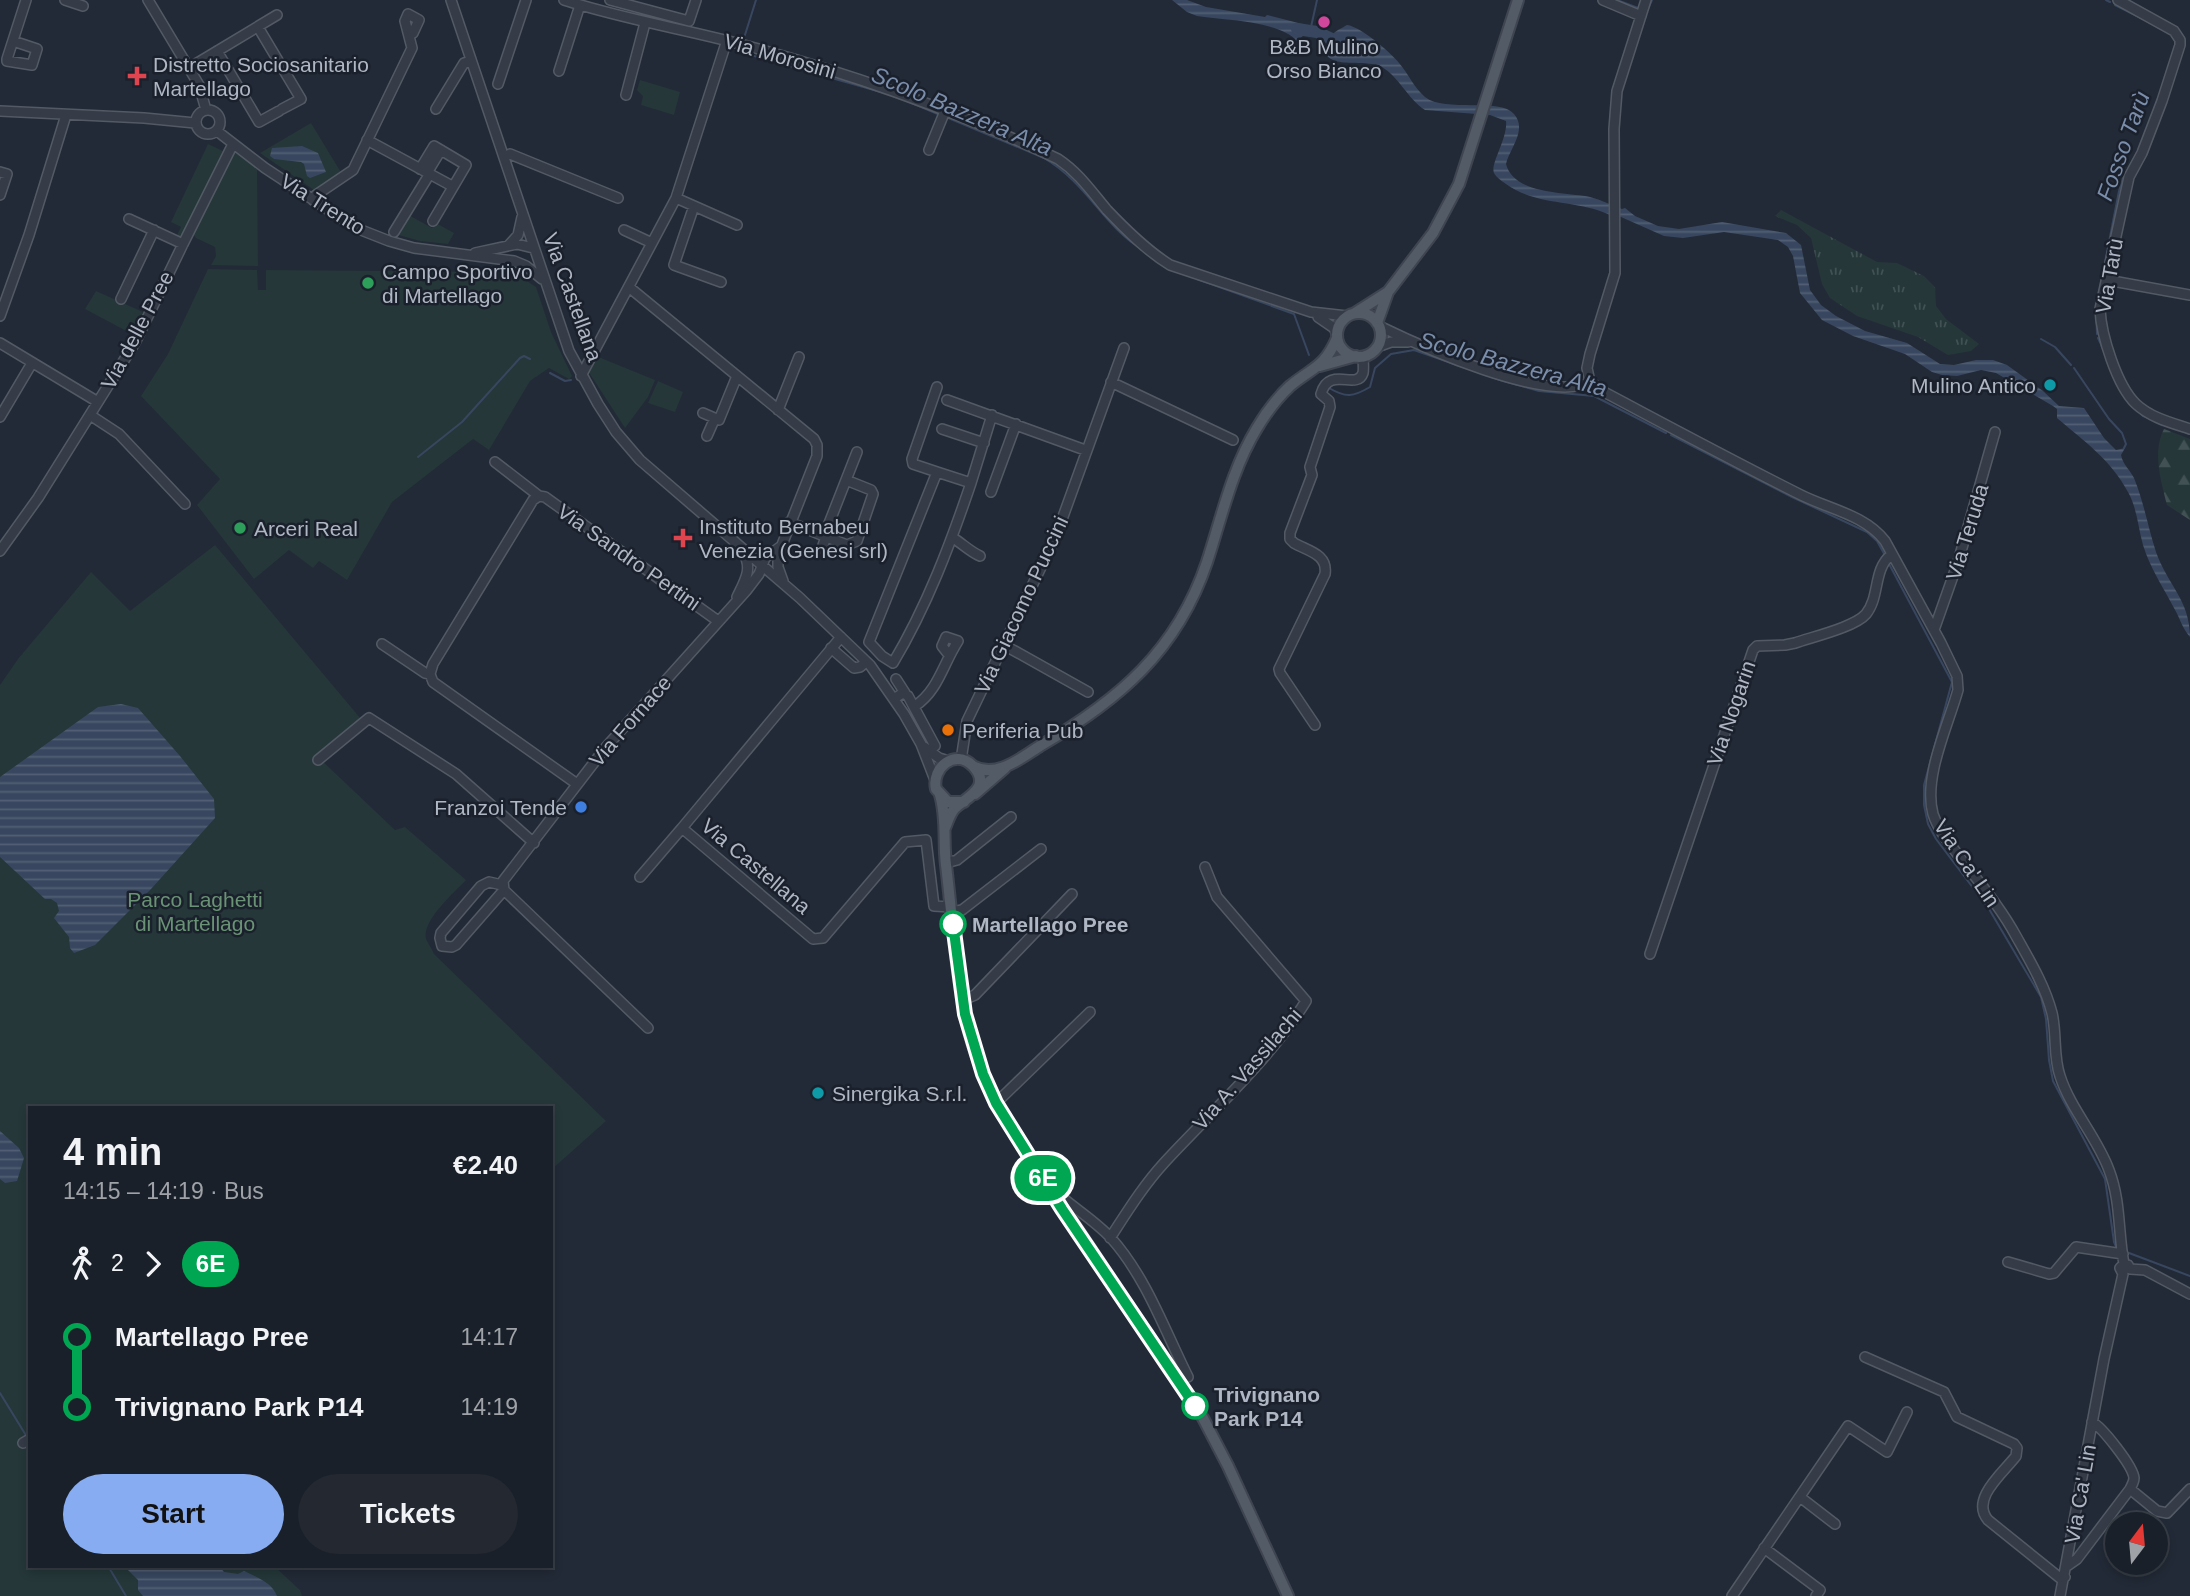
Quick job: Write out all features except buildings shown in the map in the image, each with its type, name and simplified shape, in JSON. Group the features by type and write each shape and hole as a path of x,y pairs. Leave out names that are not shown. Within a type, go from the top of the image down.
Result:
{"main road":[{"path":"944,830 953,811 1007,766 1094,713 1125,688 1155,656 1176,627 1196,590 1233,478 1255,432 1283,393 1320,366 1330,354 1340,324 1388,292 1443,218 1459,184 1518,0"},
{"path":"1320,366 1360,356 1377,347 1380,339 1378,324 1388,292"},
{"path":"1351,315 1365,314 1378,324"},
{"path":"1337,337 1344,350 1360,356"},
{"path":"1007,766 987,772 955,760 939,768 935,780 940,795 963,1000 978,1059 996,1103 1210,1430 1289,1596"},
{"path":"973,766 979,782 975,794"},
{"path":"940,795 952,803 964,802"}],"street":[{"path":"13,41 37,49 32,65 7,61 13,41 26,0"},
{"path":"65,0 83,6"},
{"path":"148,0 199,85 206,110"},
{"name":"Via Castellana","path":"451,0 533,248 569,351 581,376 616,432 640,460 784,583 868,664 895,698 921,744 935,780"},
{"path":"498,84 526,0"},
{"name":"Via Morosini","path":"564,0 645,23 727,40 893,89 1024,143 1075,171 1106,209 1137,240 1170,265 1311,312 1334,328 1337,337"},
{"path":"606,13 610,0 690,20 696,0"},
{"path":"1603,0 1641,16"},
{"path":"1378,324 1410,342 1488,370 1538,384 1578,388 1590,382 1587,368 1590,354 1615,273 1614,129 1618,91 1646,0"},
{"name":"Via Tarù","path":"2118,0 2174,31 2180,45 2162,101 2129,177 2100,309 2101,327 2130,397 2146,411 2190,429"},
{"path":"559,71 580,5"},
{"path":"189,68 277,16"},
{"path":"626,95 645,23"},
{"path":"217,51 259,122 301,99 258,27"},
{"path":"313,200 316,195 353,170 412,48 411,38"},
{"path":"581,376 676,198 727,40"},
{"path":"436,109 464,63 471,61"},
{"path":"0,111 195,123 202,133 208,135 216,131 220,124 214,111 206,110 199,114 195,123"},
{"path":"929,150 945,111"},
{"path":"0,316 60,142 66,115"},
{"name":"Via Trento","path":"216,131 356,228 389,242 430,251 514,261"},
{"path":"368,140 452,186"},
{"name":"Via delle Pree","path":"0,551 38,498 136,341 233,144"},
{"path":"394,232 425,172 433,147 466,165 433,221"},
{"path":"510,154 618,198"},
{"path":"0,172 7,174 0,195"},
{"path":"676,198 737,225"},
{"path":"694,206 674,265 722,282"},
{"path":"507,246 518,235 523,214"},
{"path":"129,219 183,244"},
{"path":"121,299 154,230"},
{"path":"624,230 652,243"},
{"path":"470,254 522,244 533,248 514,261"},
{"path":"514,261 526,266 545,281"},
{"path":"2107,280 2190,295"},
{"path":"629,288 814,439 818,451 776,551 753,574"},
{"name":"Via Morosini","path":"1311,312 1351,315"},
{"path":"1377,347 1391,342 1410,342"},
{"path":"0,343 98,402"},
{"name":"Via Giacomo Puccini","path":"955,760 967,721 1056,536 1124,348"},
{"path":"1315,725 1279,669 1325,574 1326,566 1322,557 1294,544 1290,540 1290,533 1309,484 1312,474 1310,467 1330,407 1329,401 1321,394 1323,387 1335,379 1359,378 1363,373 1360,356"},
{"path":"778,410 799,357"},
{"path":"0,417 32,363"},
{"path":"703,413 719,420 737,376"},
{"path":"1111,382 1233,440"},
{"name":"Via Ca' Lin","path":"1590,382 1604,393 1804,496 1844,513 1879,534 1888,557 1934,630 1952,665 1958,684 1932,777 1933,813 1947,841 2015,933 2044,989 2052,1015 2060,1076 2105,1159 2112,1178 2125,1265 2092,1422 2060,1596"},
{"path":"937,387 912,459 913,464 971,483"},
{"path":"947,400 1085,450"},
{"path":"90,415 119,434 185,504"},
{"path":"937,472 869,642 892,666 914,628 953,538 992,415"},
{"path":"707,436 715,418"},
{"path":"992,492 1016,424"},
{"path":"942,429 984,443"},
{"name":"Via Teruda","path":"1934,630 1958,562 1995,432"},
{"path":"822,548 857,452"},
{"name":"Via Sandro Pertini","path":"495,462 539,496 545,497 718,621"},
{"path":"789,522 853,545 873,499 871,490 846,480"},
{"name":"Via Sandro Pertini","path":"430,674 433,663 533,500 539,496"},
{"path":"953,538 980,556"},
{"path":"736,543 758,552 776,551"},
{"path":"736,543 753,574"},
{"path":"776,551 784,583"},
{"name":"Via Nogarin","path":"1650,954 1753,650 1758,646 1795,643 1859,620 1868,610 1888,557"},
{"path":"753,574 769,576 784,583"},
{"name":"Via Fornace","path":"503,888 489,882 481,886 441,933 442,946 456,945 503,888 503,881 606,747 733,605 753,574"},
{"name":"Via Castellana","path":"640,877 841,637"},
{"path":"382,644 430,674 433,682 577,784"},
{"path":"1004,645 1088,692"},
{"path":"831,648 854,668 882,656"},
{"path":"915,706 931,694 949,654"},
{"path":"896,679 915,706 935,746"},
{"path":"895,698 905,693"},
{"path":"318,760 369,718 456,774 534,843"},
{"name":"Via Castellana","path":"921,744 933,755 955,760"},
{"path":"946,863 957,860 1011,817"},
{"name":"Via Castellana","path":"681,828 813,939 823,938 905,842 926,839 934,906 951,909"},
{"path":"951,909 962,909 1041,849"},
{"name":"Via A. Vassilachi","path":"1110,1238 1162,1165 1282,1035 1306,1001 1217,897 1205,867"},
{"path":"503,888 648,1028"},
{"path":"963,1000 972,998 1072,894"},
{"path":"996,1103 1090,1012"},
{"path":"1057,1200 1064,1199 1110,1238 1142,1283 1188,1377"},
{"path":"2008,1262 2049,1274 2056,1272 2076,1247 2145,1270 2190,1294"},
{"path":"1163,1358 1175,1350"},
{"path":"1866,1357 1944,1392 1957,1417 2014,1444 2017,1448 2016,1456 1983,1498 1981,1508 1984,1515 1998,1528 2060,1578 2065,1577"},
{"path":"1732,1596 1848,1426 1887,1452 1907,1412"},
{"name":"Via Ca' Lin","path":"2067,1566 2077,1559 2130,1489 2134,1479 2131,1470 2104,1431 2092,1422"},
{"path":"2130,1489 2157,1511 2167,1513 2190,1489"},
{"path":"1800,1497 1835,1524"},
{"path":"1764,1548 1820,1590 1816,1596"}],"green space":[{"path":"640,80 680,92 674,115 641,105 643,96 637,90"},
{"path":"311,123 342,174 319,190 314,190 260,153"},
{"path":"208,144 223,151 180,238 176,237 181,227 171,222"},
{"path":"234,150 257,168 258,266 211,265 216,256 215,247 193,234"},
{"path":"1781,210 1877,262 1897,263 1924,276 1935,287 1936,306 1946,319 1979,344 1971,351 1948,355 1918,337 1857,316 1830,298 1822,284 1811,238 1797,225 1775,216"},
{"path":"407,214 432,228 436,223 454,233 448,244 420,241 395,234"},
{"path":"208,269 257,270 258,290 266,290 266,270 513,272 536,287 551,332 572,376 569,379 549,368 530,381 489,450 473,439 392,502 347,580 319,561 313,568 289,550 254,579 197,505 220,479 141,396 168,354"},
{"path":"96,291 143,312 132,334 85,309"},
{"path":"596,356 655,380 648,397 625,428 588,371"},
{"path":"658,381 683,392 675,412 648,403"},
{"path":"2164,429 2190,439 2190,520 2167,505 2158,457"},
{"name":"Parco Laghetti di Martellago","path":"215,545 361,719 317,756 395,830 405,827 466,880 440,907 429,924 426,939 434,954 606,1121 553,1168 553,1106 28,1106 28,1568 276,1568 300,1590 302,1596 0,1596 0,685 18,659 91,572 130,611"}],"water":[{"path":"1172,0 1187,0 1206,7 1265,17 1267,15 1314,27 1311,34 1304,35 1297,41 1289,34 1265,25 1197,16"},
{"path":"1347,25 1367,35 1389,52 1425,97 1434,102 1497,106 1514,114 1518,120 1518,133 1506,164 1519,182 1542,190 1590,197 1625,208 1635,216 1658,226 1679,229 1722,222 1786,233 1801,245 1810,290 1821,305 1836,316 1865,331 1907,343 1940,364 1993,360 2007,365 2059,406 2084,408 2104,438 2116,450 2125,448 2122,459 2134,478 2156,552 2182,602 2190,637 2149,562 2128,492 2114,470 2057,418 2057,409 2053,406 1996,373 1981,370 1957,376 1932,372 1905,354 1853,336 1822,320 1800,293 1793,256 1788,247 1778,240 1724,232 1683,238 1664,236 1612,213 1610,215 1544,200 1518,191 1498,178 1493,169 1506,121 1490,115 1425,110 1382,67 1332,59 1325,48 1327,40"},
{"path":"302,146 318,153 326,172 310,178 301,162 274,159 270,156 272,148"},
{"path":"121,704 138,708 180,756 214,799 215,818 151,889 95,945 74,953 70,948 69,937 54,918 59,911 57,903 45,899 0,857 0,777 98,707"},
{"path":"0,1131 19,1148 24,1158 17,1181 5,1183 0,1179"},
{"path":"126,1568 221,1568 224,1572 238,1574 244,1571 268,1584 277,1596 143,1596 138,1590 138,1580"}],"waterway":[{"name":"Scolo Bazzera Alta","path":"744,38 756,0"},
{"name":"Fosso Tarù","path":"1311,27 1317,0"},
{"name":"Fosso Tarù","path":"1617,0 1638,8"},
{"name":"Fosso Tarù","path":"1647,11 1652,0"},
{"name":"Fosso Tarù","path":"2106,0 2110,2"},
{"name":"Fosso Tarù","path":"2115,5 2155,25"},
{"path":"1297,29 1317,32 1342,44"},
{"name":"Scolo Bazzera Alta","path":"741,50 740,52 888,94"},
{"name":"Fosso Tarù","path":"2151,118 2161,90"},
{"name":"Scolo Bazzera Alta","path":"900,98 940,115"},
{"name":"Scolo Bazzera Alta","path":"946,117 1044,158 1059,168 1117,229 1143,250"},
{"name":"Fosso Tarù","path":"2098,298 2119,191 2136,155"},
{"name":"Scolo Bazzera Alta","path":"1197,279 1294,314 1309,355"},
{"name":"Fosso Tarù","path":"2096,310 2097,334"},
{"name":"Fosso Tarù","path":"2098,338 2105,353"},
{"path":"2041,339 2055,347 2071,365"},
{"name":"Scolo Bazzera Alta","path":"1329,388 1345,395 1359,393 1370,387 1375,368 1391,354 1414,350 1539,391 1594,396 1666,433"},
{"path":"418,457 462,422 520,358 524,356 530,359"},
{"path":"2074,368 2109,419 2122,433 2126,444 2124,448"},
{"path":"550,373 565,381 571,380"},
{"name":"Fosso Tarù","path":"2129,402 2143,416 2190,434"},
{"name":"Scolo Bazzera Alta","path":"1671,435 1867,532 1877,541 1886,557"},
{"name":"Scolo Bazzera Alta","path":"1888,562 1952,682 1924,785 1928,824 1936,839 1989,909 2041,997 2053,1081 2105,1179 2117,1249"},
{"name":"Scolo Bazzera Alta","path":"2129,1253 2190,1276"},
{"path":"0,1393 27,1437"},
{"path":"109,1568 126,1596"}],"bus line":[{"name":"6E","path":"953,924 965,1014 983,1074 996,1103 1062,1209 1195,1406"}],"place":[{"name":"B&B Mulino Orso Bianco","path":"1324,22"},
{"name":"Distretto Sociosanitario Martellago","path":"137,76"},
{"name":"Campo Sportivo di Martellago","path":"368,283"},
{"name":"Mulino Antico","path":"2050,385"},
{"name":"Arceri Real","path":"240,528"},
{"name":"Instituto Bernabeu Venezia (Genesi srl)","path":"683,538"},
{"name":"Periferia Pub","path":"948,730"},
{"name":"Franzoi Tende","path":"581,807"},
{"name":"Martellago Pree","path":"953,924"},
{"name":"Sinergika S.r.l.","path":"818,1093"},
{"name":"Trivignano Park P14","path":"1195,1406"}]}
